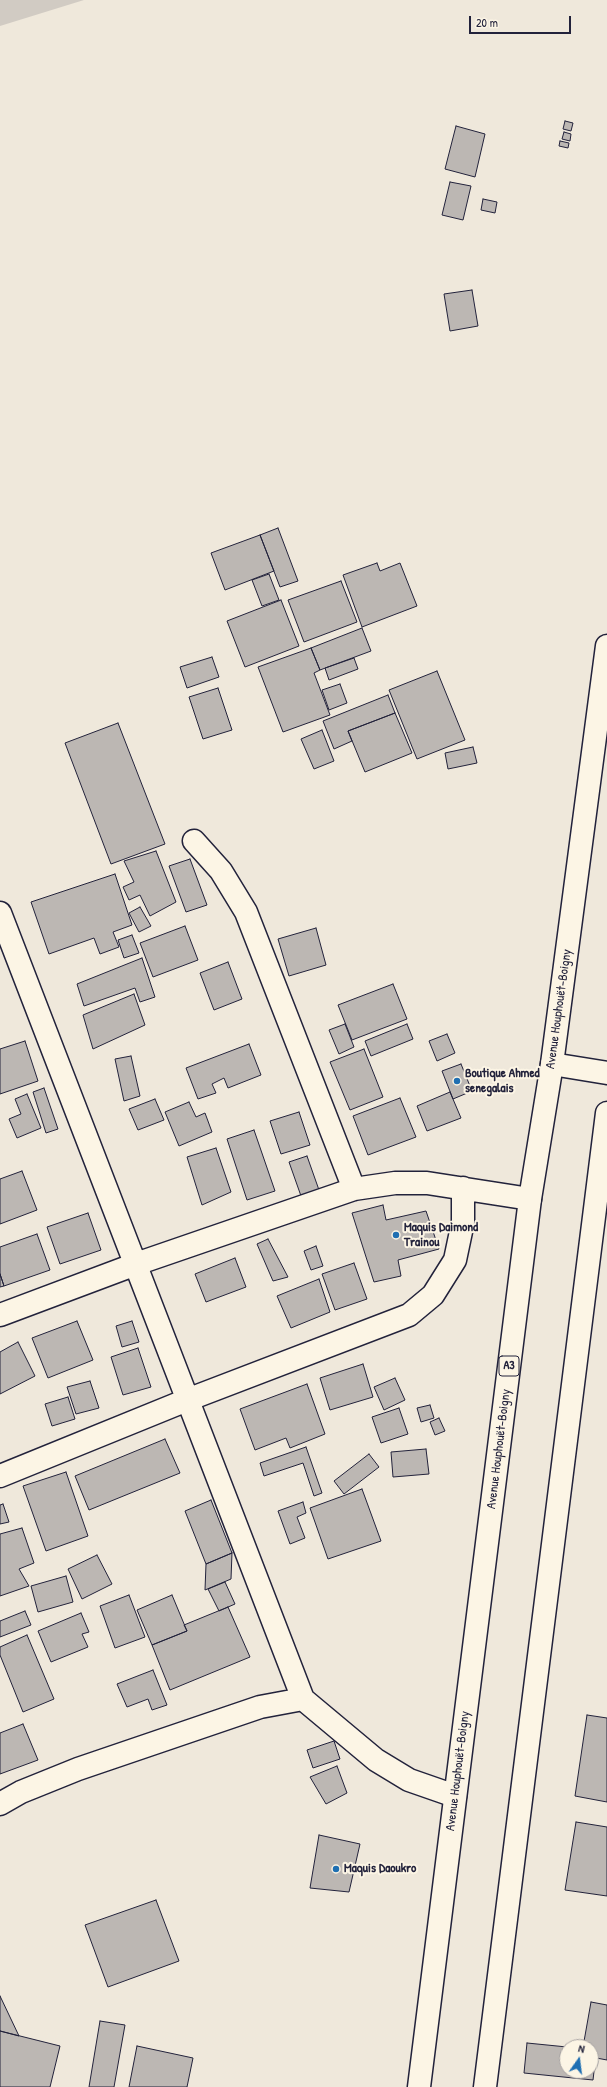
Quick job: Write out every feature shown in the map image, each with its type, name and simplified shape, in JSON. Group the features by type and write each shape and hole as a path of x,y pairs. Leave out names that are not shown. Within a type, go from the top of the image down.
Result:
{"main road":[{"name":"Avenue Houphouët-Boigny","path":"419,2087 530,1199 552,1064 607,646"},
{"path":"194,841 221,871 246,912 354,1189"},
{"path":"0,913 303,1699 376,1760 409,1780 455,1796"},
{"path":"552,1064 607,1072"},
{"path":"485,2087 601,1213 607,1113"},
{"path":"0,1315 136,1264 354,1189 395,1183 427,1183 530,1199"},
{"path":"0,1476 187,1400 409,1315 433,1295 455,1260 463,1222 463,1188"},
{"path":"0,1804 21,1792 78,1769 260,1707 303,1699"}],"shaded area":[{"path":"0,0 84,0 0,26"}],"building":[{"path":"565,121 573,123 571,131 563,129"},
{"path":"456,126 485,134 475,177 445,169"},
{"path":"564,132 571,134 570,141 562,139"},
{"path":"560,141 569,143 568,148 559,146"},
{"path":"450,182 471,186 463,220 442,215"},
{"path":"483,199 497,202 495,213 481,210"},
{"path":"472,290 478,326 450,331 444,294"},
{"path":"278,528 298,581 280,587 260,535"},
{"path":"260,535 274,571 225,590 211,553"},
{"path":"377,563 380,571 400,563 417,606 362,627 343,575"},
{"path":"269,574 279,600 262,606 252,580"},
{"path":"341,581 357,622 304,642 288,600"},
{"path":"281,600 299,646 245,667 227,621"},
{"path":"362,628 371,651 320,670 311,648"},
{"path":"311,648 320,670 314,673 330,715 283,732 258,667"},
{"path":"212,657 219,677 187,688 180,667"},
{"path":"354,658 358,669 329,680 325,668"},
{"path":"437,671 465,740 417,759 389,690"},
{"path":"340,684 347,703 329,710 322,690"},
{"path":"218,688 232,730 203,739 189,697"},
{"path":"388,695 395,713 348,731 352,741 334,749 323,721"},
{"path":"395,713 412,753 365,772 348,731"},
{"path":"118,723 165,844 111,864 65,743"},
{"path":"322,730 334,761 314,769 301,739"},
{"path":"473,747 477,763 448,769 445,753"},
{"path":"156,851 176,902 150,916 140,895 129,900 123,887 134,882 124,861"},
{"path":"190,859 207,905 186,912 169,866"},
{"path":"115,874 132,925 113,932 119,947 100,954 94,938 49,954 31,902"},
{"path":"140,907 151,926 139,932 129,913"},
{"path":"185,926 198,960 153,977 140,943"},
{"path":"316,928 326,965 289,976 278,939"},
{"path":"132,935 139,953 124,958 118,940"},
{"path":"142,958 155,997 140,1002 135,988 84,1006 77,984"},
{"path":"228,962 242,999 214,1010 200,973"},
{"path":"393,984 407,1019 352,1040 338,1005"},
{"path":"134,994 145,1025 93,1049 83,1015"},
{"path":"345,1024 354,1047 339,1054 329,1030"},
{"path":"407,1024 413,1039 371,1056 365,1041"},
{"path":"447,1034 455,1053 437,1061 429,1041"},
{"path":"25,1041 38,1081 0,1094 0,1049"},
{"path":"249,1044 261,1075 228,1088 224,1078 212,1084 216,1093 198,1099 186,1068"},
{"path":"364,1049 383,1097 350,1110 330,1062"},
{"path":"131,1056 140,1096 124,1101 115,1059"},
{"name":"Boutique Ahmed senegalais","path":"461,1064 472,1091 453,1099 442,1071"},
{"path":"44,1088 58,1129 46,1133 33,1092"},
{"path":"450,1092 461,1118 427,1131 417,1106"},
{"path":"27,1094 41,1128 17,1138 9,1119 21,1114 15,1099"},
{"path":"400,1098 416,1137 368,1155 353,1116"},
{"path":"155,1099 164,1120 138,1130 129,1109"},
{"path":"189,1102 196,1117 205,1113 212,1132 179,1146 165,1112"},
{"path":"299,1112 310,1145 281,1154 270,1121"},
{"path":"254,1130 275,1191 247,1200 227,1139"},
{"path":"216,1148 231,1192 202,1205 187,1157"},
{"path":"307,1156 319,1190 301,1196 289,1162"},
{"path":"22,1171 37,1210 0,1224 0,1179"},
{"name":"Maquis Daimond Trainou","path":"383,1205 386,1220 426,1211 439,1249 398,1260 401,1276 374,1282 352,1213"},
{"path":"88,1213 101,1250 60,1264 47,1227"},
{"path":"37,1234 50,1270 4,1286 0,1274 0,1247"},
{"path":"268,1239 288,1277 273,1281 257,1244"},
{"path":"316,1246 323,1266 311,1270 304,1251"},
{"path":"235,1258 246,1287 206,1302 195,1274"},
{"path":"354,1263 367,1299 335,1310 322,1274"},
{"path":"0,1274 4,1286 0,1287"},
{"path":"319,1279 330,1312 291,1328 277,1296"},
{"path":"77,1321 93,1360 48,1378 32,1338"},
{"path":"132,1321 139,1342 122,1347 116,1326"},
{"path":"18,1342 35,1376 0,1394 0,1352"},
{"path":"138,1348 151,1387 123,1395 111,1357"},
{"path":"363,1364 373,1397 330,1410 320,1378"},
{"path":"395,1378 405,1400 384,1410 374,1387"},
{"path":"90,1381 99,1408 76,1414 67,1387"},
{"path":"307,1384 325,1434 290,1448 286,1438 255,1450 240,1409"},
{"path":"68,1397 75,1419 52,1426 45,1404"},
{"path":"430,1405 434,1418 421,1422 417,1408"},
{"path":"399,1408 408,1434 381,1443 372,1417"},
{"path":"439,1418 445,1431 435,1435 430,1422"},
{"path":"165,1439 180,1473 89,1510 75,1476"},
{"path":"306,1447 322,1493 314,1496 303,1463 264,1476 260,1463"},
{"path":"426,1449 429,1474 393,1477 391,1452"},
{"path":"369,1454 379,1467 344,1494 334,1481"},
{"path":"66,1472 88,1536 46,1551 23,1486"},
{"path":"362,1489 381,1541 328,1559 310,1508"},
{"path":"211,1500 232,1553 206,1564 185,1511"},
{"path":"303,1502 306,1513 297,1517 305,1538 290,1544 278,1511"},
{"path":"3,1504 9,1522 0,1524 0,1505"},
{"path":"22,1528 34,1563 19,1569 29,1586 0,1596 0,1534"},
{"path":"232,1553 231,1579 205,1590 206,1564"},
{"path":"97,1555 112,1584 82,1599 68,1569"},
{"path":"66,1576 73,1602 38,1612 31,1586"},
{"path":"225,1582 235,1604 219,1611 208,1589"},
{"path":"129,1595 145,1637 115,1648 100,1606"},
{"path":"172,1595 187,1631 152,1645 137,1610"},
{"path":"228,1607 250,1657 170,1690 152,1645 187,1631 184,1625"},
{"path":"25,1611 31,1625 0,1637 0,1621"},
{"path":"81,1613 89,1632 82,1634 88,1647 51,1662 38,1631"},
{"path":"27,1635 54,1699 23,1712 0,1655 0,1647"},
{"path":"153,1670 167,1705 152,1710 148,1699 127,1707 117,1684"},
{"path":"587,1715 607,1718 607,1802 575,1796"},
{"path":"23,1724 38,1760 0,1774 0,1733"},
{"path":"334,1741 340,1759 313,1768 307,1750"},
{"path":"337,1766 347,1793 326,1804 310,1777"},
{"path":"576,1822 607,1827 607,1896 565,1890"},
{"path":"319,1835 360,1844 349,1892 310,1888"},
{"path":"156,1900 179,1961 108,1987 85,1925"},
{"path":"0,1996 19,2036 0,2031"},
{"path":"591,2002 607,2005 607,2060 599,2058 599,2039 584,2039"},
{"path":"100,2021 125,2025 114,2087 89,2087"},
{"path":"0,2031 60,2046 50,2087 0,2087"},
{"path":"527,2043 559,2046 559,2077 524,2073"},
{"path":"137,2046 193,2058 187,2087 129,2087"}],"place":[{"name":"Boutique Ahmed senegalais","path":"457,1081"},
{"name":"Maquis Daimond Trainou","path":"396,1235"},
{"name":"Maquis Daoukro","path":"336,1869"}]}
